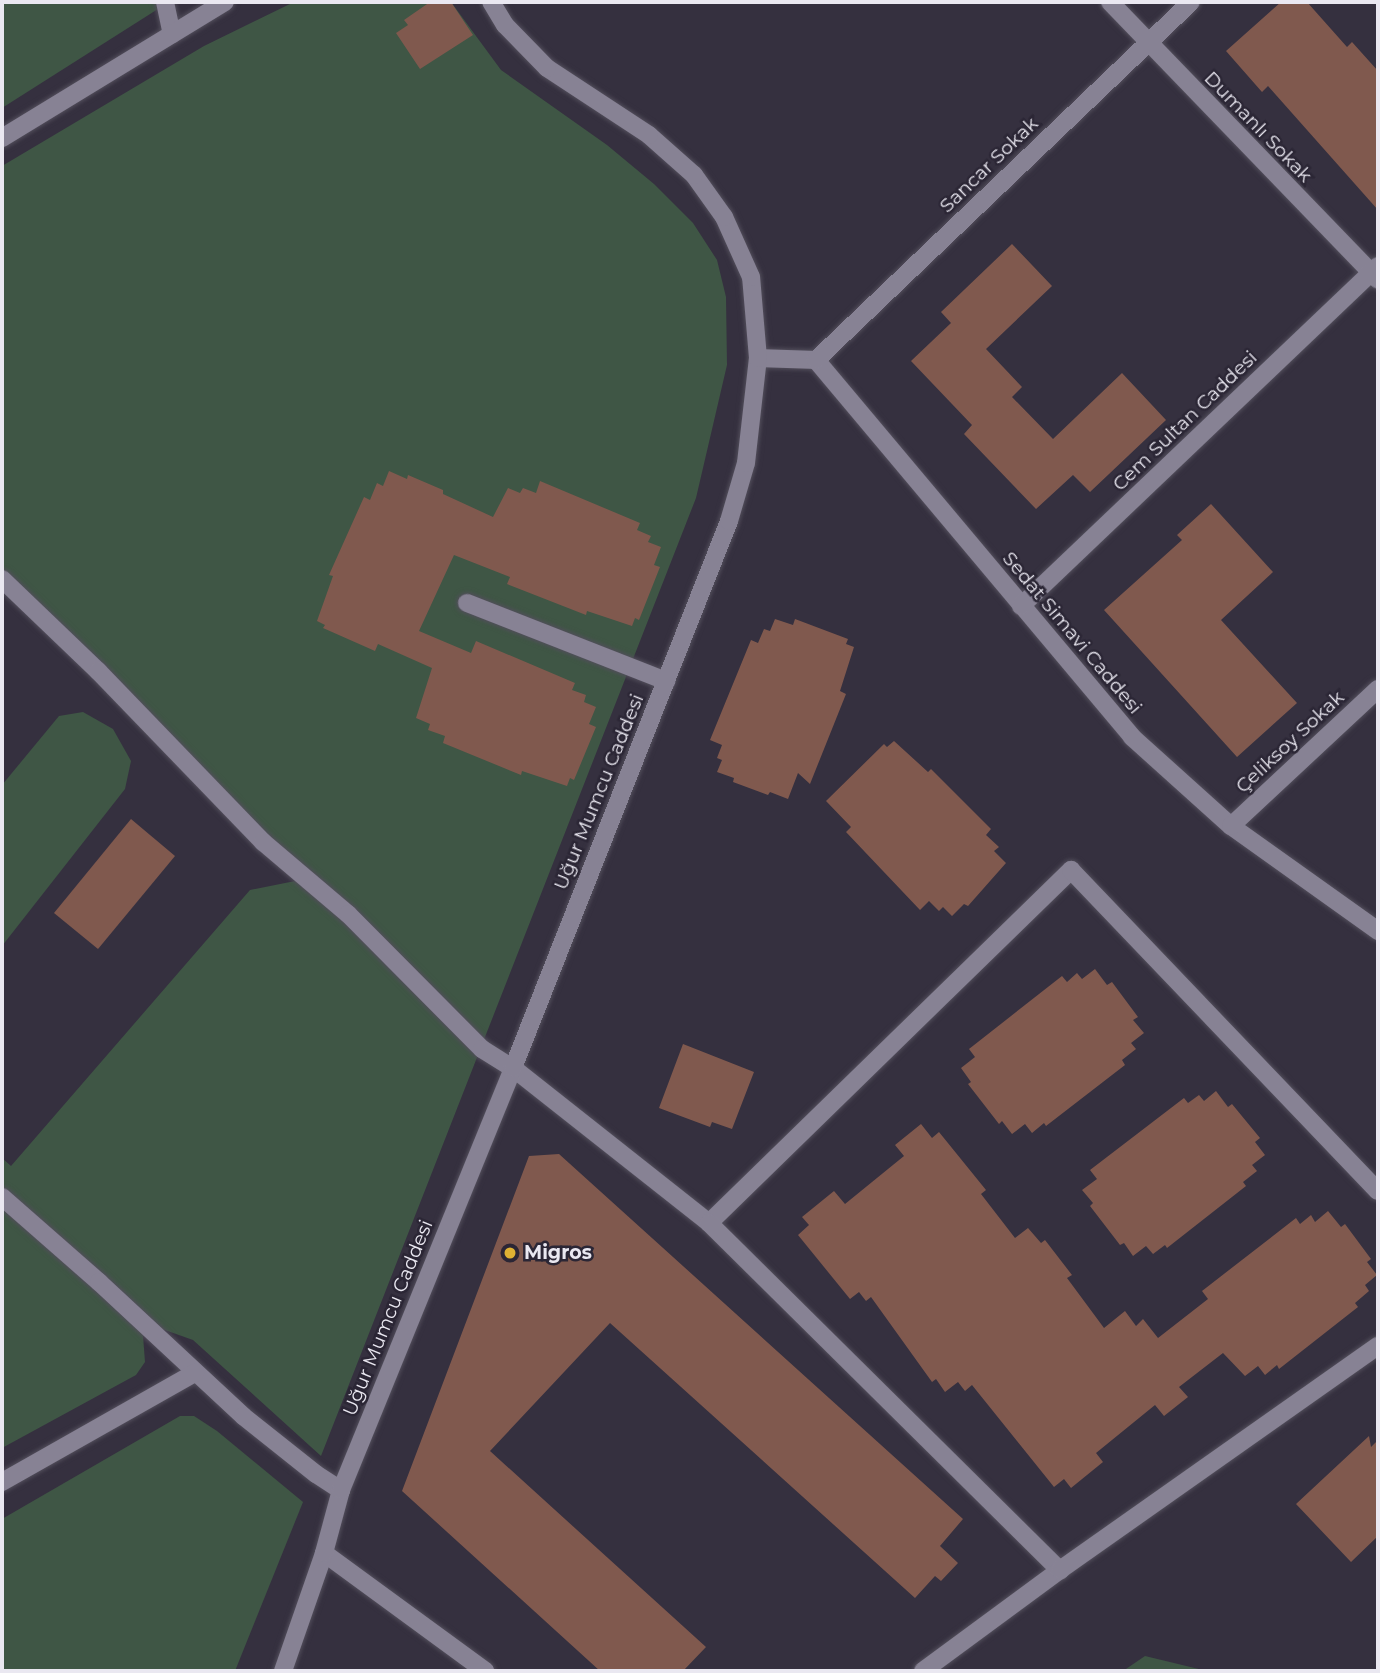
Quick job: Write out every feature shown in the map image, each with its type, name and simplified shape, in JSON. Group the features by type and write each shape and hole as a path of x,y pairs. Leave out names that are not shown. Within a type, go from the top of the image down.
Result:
{"street":[{"path":"165,2 172,34"},
{"path":"2,138 225,2"},
{"name":"Uğur Mumcu Caddesi","path":"283,1671 324,1553 341,1490 513,1068 666,681 729,521 746,463 758,358 751,277 724,217 694,175 649,135 547,68 505,26 491,2"},
{"name":"Dumanlı Sokak","path":"1110,2 1147,44 1376,273"},
{"name":"Sancar Sokak","path":"817,360 1191,2"},
{"name":"Cem Sultan Caddesi","path":"1021,606 1376,273"},
{"path":"758,358 817,360"},
{"name":"Sedat Simavi Caddesi","path":"817,360 1132,737 1231,826 1378,931"},
{"path":"2,579 98,671 263,842 348,914 482,1049 513,1068 709,1223 1060,1570"},
{"path":"467,603 666,681"},
{"name":"Çeliksoy Sokak","path":"1231,826 1378,689"},
{"path":"709,1223 1070,870 1378,1192"},
{"path":"2,1197 99,1282 243,1416 316,1474 341,1490"},
{"path":"923,1671 1060,1570 1378,1346"},
{"path":"2,1482 195,1373"},
{"path":"324,1553 485,1671"}],"green space":[{"path":"2,2 169,2 2,108"},
{"path":"294,2 451,2 501,70 607,145 654,184 693,223 717,260 726,297 727,365 696,498 321,1456 193,1340 142,1322 145,1362 136,1375 2,1448 2,1158 11,1166 250,890 305,879 2,579 2,166 204,46"},
{"path":"83,712 113,729 131,761 125,789 2,946 2,785 59,716"},
{"path":"180,1416 194,1416 217,1431 303,1502 235,1671 2,1671 2,1519"},
{"path":"1145,1656 1207,1671 1123,1671"}],"building":[{"path":"430,2 451,2 473,35 420,69 396,33 408,25 404,20"},
{"path":"1281,2 1307,2 1347,47 1352,42 1378,71 1378,210 1268,86 1262,92 1226,51"},
{"path":"1012,244 1052,286 986,349 1022,387 1012,397 1053,439 1122,373 1166,420 1090,492 1073,475 1036,509 964,434 972,425 911,361 951,323 941,312"},
{"path":"389,471 407,479 408,475 443,490 443,494 493,517 508,488 520,493 523,488 536,493 540,481 640,523 637,530 651,536 648,542 661,547 654,565 660,567 639,620 635,618 632,626 587,611 586,615 507,584 510,577 454,555 419,631 471,653 476,641 575,683 572,690 586,695 584,702 596,707 589,724 596,727 574,780 570,778 567,786 522,771 521,775 443,743 445,736 428,730 430,724 416,718 432,668 378,644 375,651 323,628 325,625 317,621 333,576 329,575 364,497 370,500 377,483 383,486"},
{"path":"1211,504 1273,572 1221,620 1297,703 1237,757 1104,610 1182,540 1177,535"},
{"path":"775,619 793,625 795,619 848,639 846,644 854,647 840,691 846,694 810,784 798,773 788,799 733,782 734,778 717,772 722,760 717,758 722,745 710,740 751,640 758,643 764,629 770,631"},
{"path":"894,741 928,772 931,769 991,829 986,835 999,847 994,851 1006,863 968,906 964,904 952,916 943,907 939,911 929,901 920,910 846,832 851,827 826,801 884,744 887,747"},
{"path":"131,819 175,856 98,949 54,913"},
{"path":"1095,969 1107,985 1112,982 1138,1017 1133,1020 1144,1033 1131,1043 1136,1049 1122,1060 1125,1065 1046,1126 1044,1123 1032,1133 1025,1124 1012,1134 1002,1121 999,1124 968,1084 971,1082 961,1068 975,1057 969,1049 1062,976 1067,982 1077,973 1082,979"},
{"path":"683,1044 754,1072 732,1129 712,1122 710,1127 659,1108"},
{"path":"1216,1091 1228,1107 1232,1104 1260,1138 1255,1142 1265,1155 1252,1165 1257,1171 1243,1182 1246,1186 1167,1248 1165,1245 1153,1254 1146,1246 1133,1256 1124,1243 1120,1245 1090,1206 1093,1203 1082,1190 1097,1179 1090,1170 1184,1098 1188,1103 1199,1095 1204,1101"},
{"path":"921,1124 932,1138 939,1132 986,1190 981,1194 1015,1238 1028,1228 1041,1243 1045,1240 1072,1275 1067,1278 1104,1328 1125,1311 1136,1326 1143,1319 1158,1338 1208,1299 1202,1291 1296,1218 1300,1224 1311,1215 1315,1222 1328,1211 1341,1227 1345,1224 1371,1259 1367,1262 1377,1275 1365,1285 1369,1291 1355,1303 1358,1307 1279,1369 1277,1365 1265,1375 1258,1366 1245,1376 1223,1353 1179,1387 1188,1397 1164,1416 1155,1405 1096,1453 1103,1462 1071,1488 1064,1479 1054,1487 972,1385 965,1391 958,1382 945,1392 936,1379 932,1382 871,1297 866,1301 859,1292 850,1299 798,1235 809,1225 802,1217 834,1191 845,1204 904,1156 895,1145"},
{"path":"559,1154 963,1519 940,1546 958,1563 941,1581 935,1576 915,1598 610,1323 490,1451 706,1647 683,1671 600,1671 402,1491 529,1156"},
{"path":"1369,1436 1371,1447 1378,1440 1378,1536 1351,1562 1296,1504"}],"place":[{"name":"Migros","path":"510,1253"}]}
